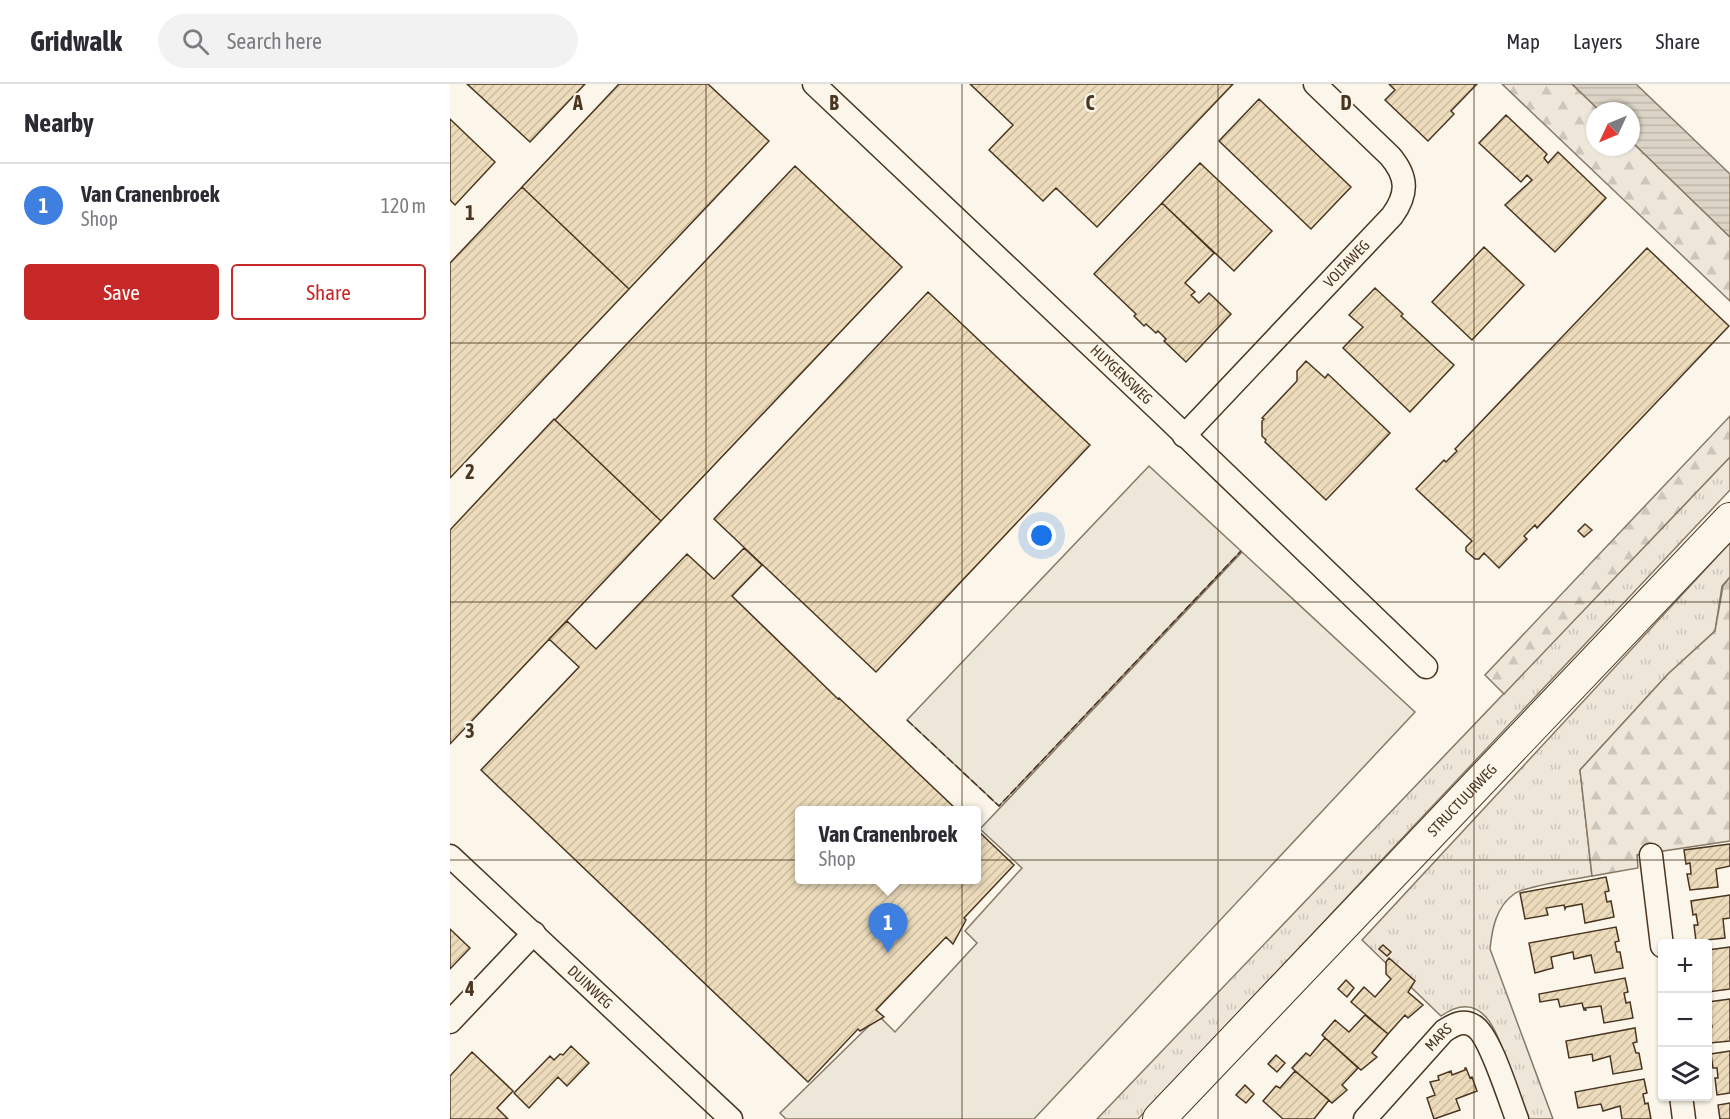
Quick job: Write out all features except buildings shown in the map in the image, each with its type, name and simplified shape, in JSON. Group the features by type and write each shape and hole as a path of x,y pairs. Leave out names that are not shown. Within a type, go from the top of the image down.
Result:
{"main road":[{"name":"STRUCTUURWEG","path":"1159,1119 1730,519"},
{"name":"STRUCTUURWEG","path":"1168,1119 1194,1084"}],"street":[{"name":"HUYGENSWEG","path":"814,84 1426,667"},
{"name":"VOLTAWEG","path":"1184,436 1400,205 1404,192 1404,179 1399,166 1315,84"},
{"path":"1651,855 1661,939"},
{"name":"DUINWEG","path":"450,856 731,1119"},
{"path":"450,1022 534,933"},
{"name":"MARS","path":"1365,1119 1444,1031 1459,1023 1474,1025 1485,1037 1517,1119"},
{"path":"1682,1101 1684,1119"}],"green space":[{"path":"1502,84 1572,84 1591,102 1586,102 1586,156 1640,156 1640,150 1730,237 1730,301"},
{"path":"1730,416 1730,457 1504,694 1485,675"},
{"path":"1730,457 1730,490 1138,1119 1097,1119"},
{"path":"1730,543 1730,577 1722,586 1715,631 1668,674 1580,770 1592,876 1520,891 1508,899 1496,919 1490,949 1553,1119 1528,1119 1499,1041 1487,1018 1478,1010 1468,1007 1456,1008 1441,1016 1362,940"},
{"path":"1730,577 1730,841 1637,855 1638,868 1592,876 1580,770 1668,674 1715,631 1723,586"}],"shaded area":[{"path":"1572,84 1636,84 1730,174 1730,237 1640,150 1640,102 1591,102"},
{"path":"1149,466 1241,551 999,806 907,720"},
{"path":"1242,552 1415,712 1034,1119 786,1119 780,1113 879,1016 895,1032 977,943 965,931 1022,868 981,828"}],"fence":[{"path":"907,720 999,806 1241,551"}],"place":[{"name":"Van Cranenbroek","path":"888,953"}]}
